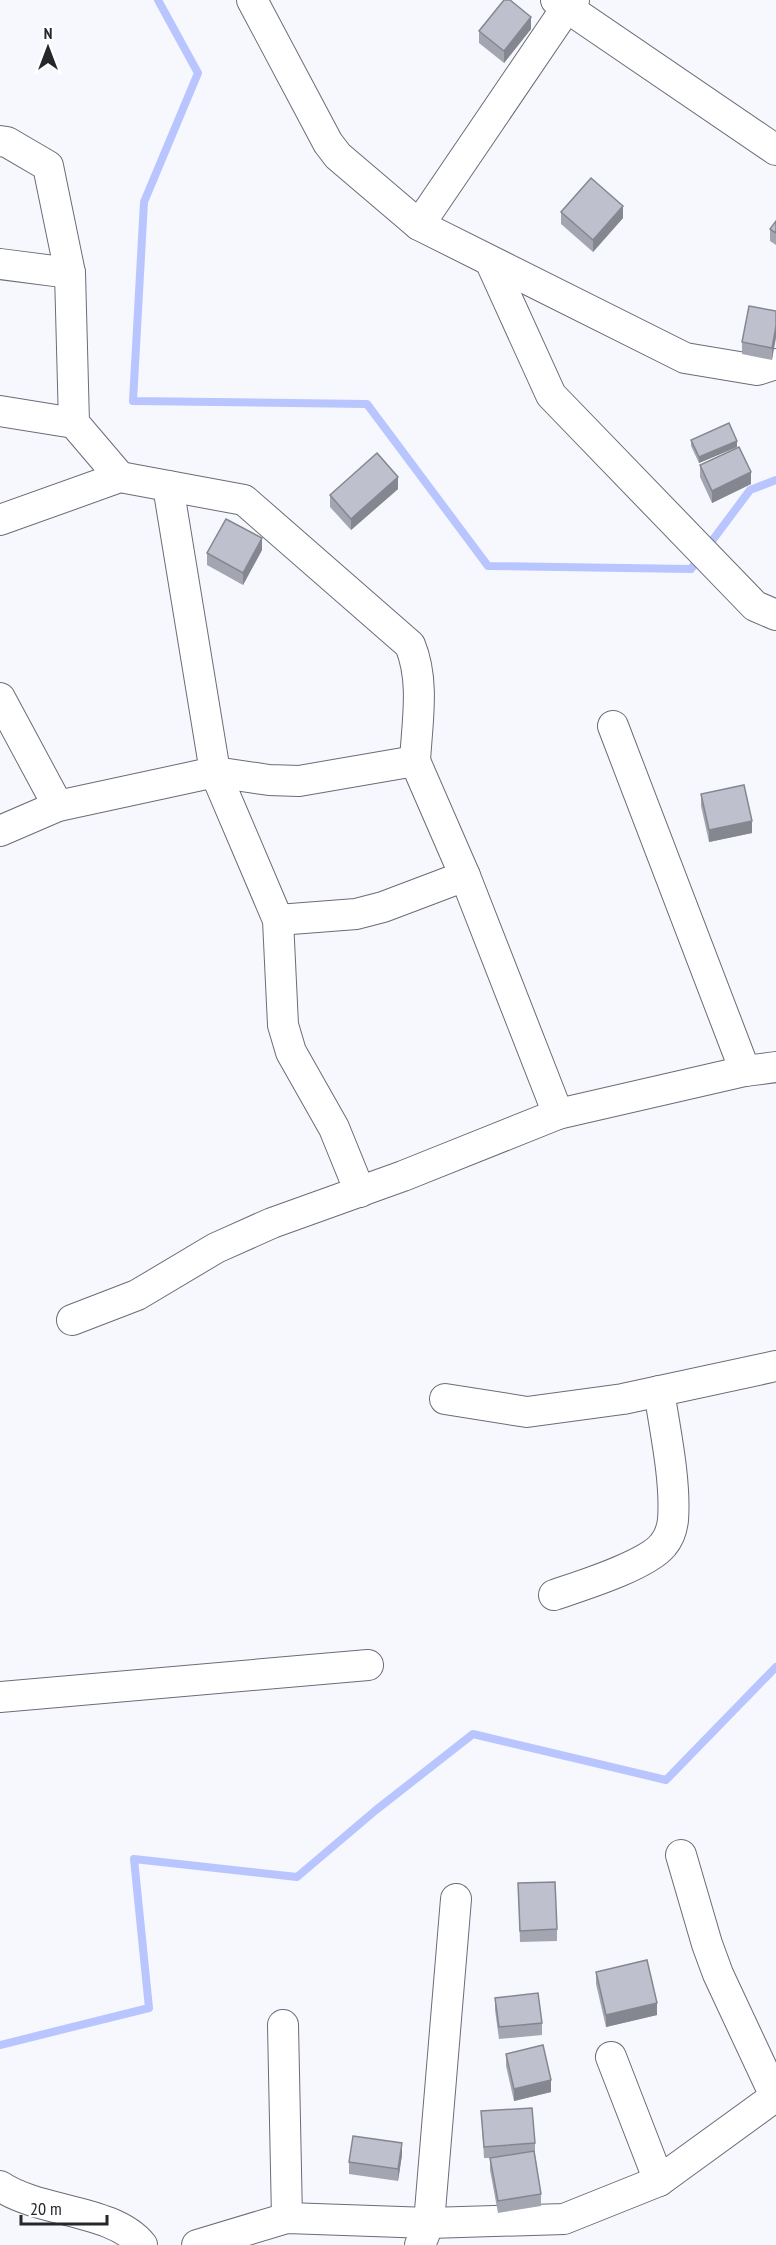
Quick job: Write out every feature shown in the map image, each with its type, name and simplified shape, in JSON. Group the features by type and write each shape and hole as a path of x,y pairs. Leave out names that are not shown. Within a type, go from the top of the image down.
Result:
{"street":[{"path":"252,0 328,143 338,156 419,225 685,358 757,370 776,364"},
{"path":"419,225 566,2 776,150"},
{"path":"0,141 7,142 48,166 70,273 74,423 120,477"},
{"path":"491,262 551,395 755,606 776,615"},
{"path":"0,264 70,273"},
{"path":"0,411 74,423"},
{"path":"0,520 120,477 244,500 410,645 416,659 419,679 415,761 465,876 558,1114"},
{"path":"168,486 215,772 278,920 283,1024 291,1052 334,1128 360,1192"},
{"path":"0,698 58,806"},
{"path":"613,726 745,1071"},
{"path":"0,831 58,806 215,772 270,780 299,781 415,761"},
{"path":"278,920 356,914 383,907 465,876"},
{"path":"72,1320 137,1295 216,1248 272,1222 360,1192 558,1114 745,1071 776,1067"},
{"path":"445,1399 527,1412 623,1399 776,1366"},
{"path":"554,1595 601,1579 639,1562 662,1547 670,1533 673,1520 668,1449 659,1391"},
{"path":"0,1697 368,1665"},
{"path":"197,2245 287,2218 425,2234 564,2219 659,2181 776,2096 718,1974 681,1855"},
{"path":"425,2234 456,1899"},
{"path":"283,2025 287,2218"},
{"path":"611,2057 659,2181"},
{"path":"0,2186 23,2199 119,2227 135,2237 141,2245"}],"building":[{"path":"504,0 510,0 531,17 504,51 479,31"},
{"path":"591,178 623,206 593,240 561,212"},
{"path":"776,221 776,233 770,229"},
{"path":"749,306 776,311 772,348 742,342"},
{"path":"729,423 737,441 699,457 691,440"},
{"path":"739,447 751,472 712,491 700,465"},
{"path":"377,453 398,477 351,519 330,495"},
{"path":"226,519 262,538 243,573 207,553"},
{"path":"744,785 752,821 709,830 701,794"},
{"path":"555,1882 557,1929 520,1931 518,1883"},
{"path":"647,1960 657,2003 606,2015 596,1972"},
{"path":"538,1993 542,2023 499,2027 495,1998"},
{"path":"543,2045 551,2080 514,2089 506,2054"},
{"path":"532,2108 535,2143 484,2147 481,2111"},
{"path":"353,2136 402,2143 398,2169 349,2162"},
{"path":"534,2151 541,2194 498,2201 490,2158"}],"waterway":[{"path":"158,0 198,73 144,202 133,401 367,404 488,566 691,569 750,490 776,480"},
{"path":"0,2045 149,2008 134,1859 297,1877 376,1810 473,1734 666,1780 776,1667"}]}
